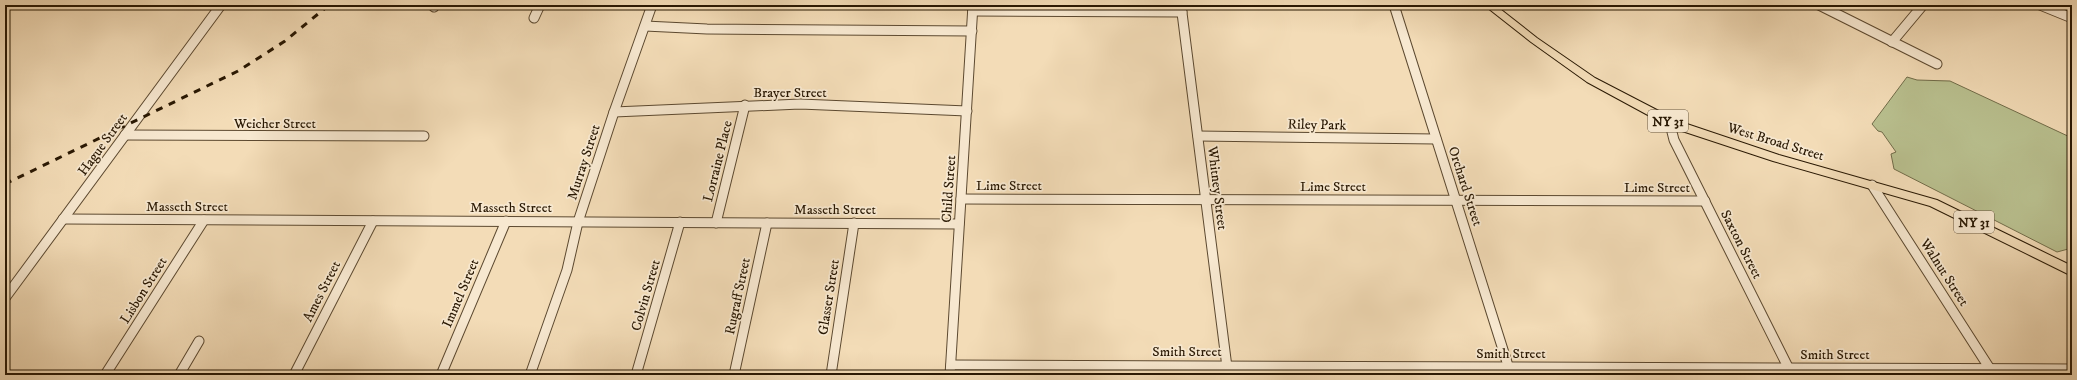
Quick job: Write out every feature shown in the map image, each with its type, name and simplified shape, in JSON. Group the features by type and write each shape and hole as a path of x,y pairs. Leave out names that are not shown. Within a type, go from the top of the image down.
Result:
{"main road":[{"name":"West Broad Street","path":"1489,5 1534,40 1591,80 1674,124 1762,153 1933,203 2072,271"}],"street":[{"name":"Hague Street","path":"5,298 221,5"},
{"path":"534,18 540,5"},
{"name":"Murray Street","path":"530,375 568,270 578,222 614,112 652,5"},
{"name":"Orchard Street","path":"1394,5 1510,371"},
{"path":"1819,5 1937,64"},
{"path":"1892,42 1923,5"},
{"path":"2040,5 2072,18"},
{"path":"973,8 1182,9"},
{"name":"Child Street","path":"950,370 973,8"},
{"name":"Whitney Street","path":"1182,9 1227,370"},
{"path":"645,26 707,30 972,31"},
{"name":"Brayer Street","path":"614,112 745,105 800,104 967,111"},
{"name":"Lorraine Place","path":"716,223 745,105"},
{"name":"Saxton Street","path":"1674,124 1672,132 1674,140 1791,372"},
{"name":"Weicher Street","path":"125,135 424,136"},
{"name":"Riley Park","path":"1198,136 1436,139"},
{"name":"Walnut Street","path":"1872,185 1992,372"},
{"name":"Lime Street","path":"961,199 1705,201"},
{"name":"Masseth Street","path":"63,219 960,224"},
{"name":"Lisbon Street","path":"105,375 204,220"},
{"name":"Ames Street","path":"294,375 373,221"},
{"name":"Immel Street","path":"441,375 506,221"},
{"name":"Colvin Street","path":"636,375 680,222"},
{"name":"Rugraff Street","path":"734,375 767,223"},
{"name":"Glasser Street","path":"831,375 854,223"},
{"path":"179,375 199,341"},
{"name":"Smith Street","path":"950,370 1992,372 2072,369"}],"green space":[{"path":"1907,77 1917,80 1950,81 2072,138 2072,248 2057,252 1894,169 1891,154 1896,152 1882,132 1878,131 1872,124"}],"railway":[{"path":"5,184 238,71 285,41 329,5"}]}
